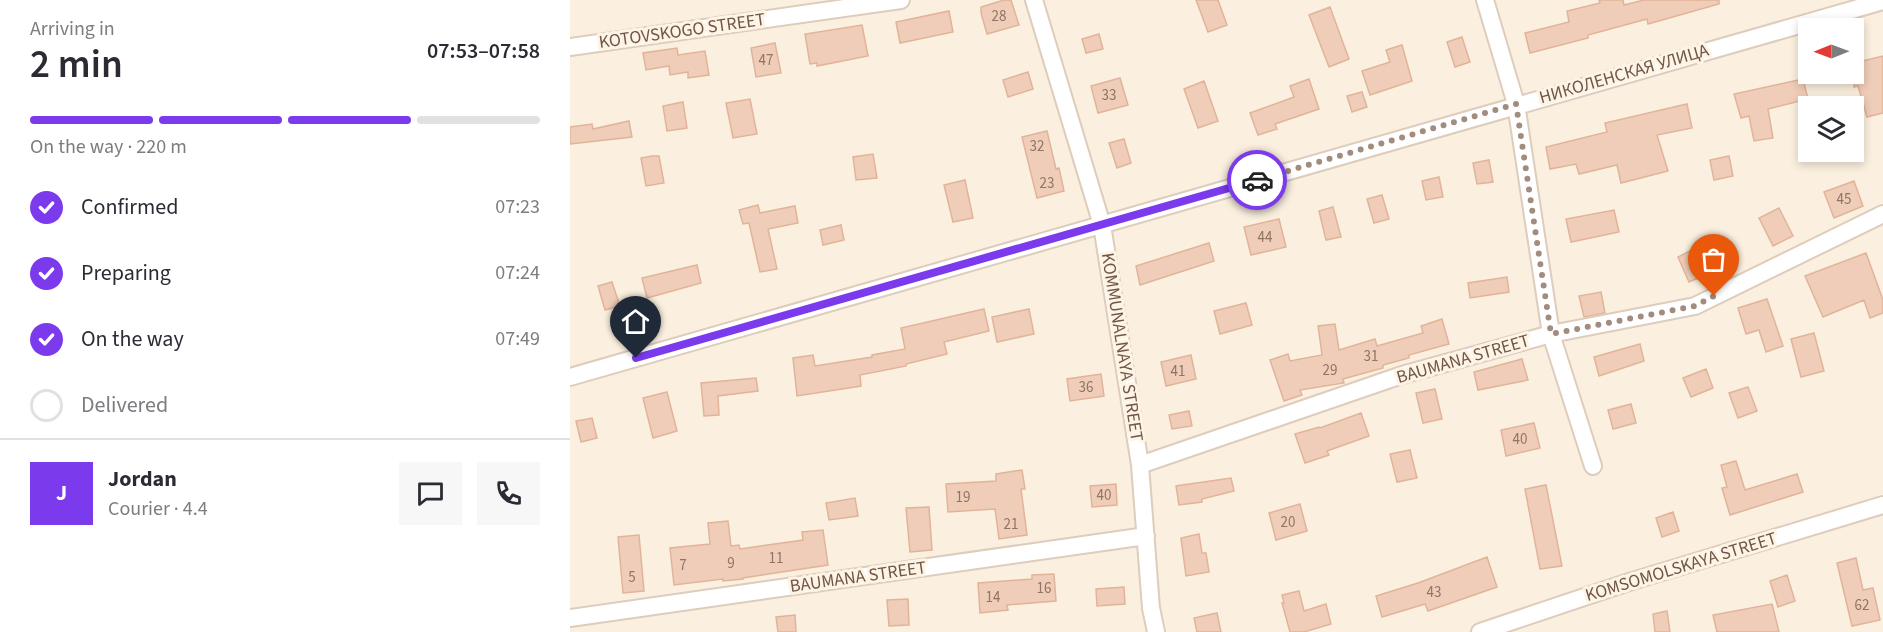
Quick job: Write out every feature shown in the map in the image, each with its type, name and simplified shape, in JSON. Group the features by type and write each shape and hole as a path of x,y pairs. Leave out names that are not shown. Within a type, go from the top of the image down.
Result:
{"street":[{"name":"KOTOVSKOGO STREET","path":"570,47 901,0"},
{"name":"KOMMUNALNAYA STREET","path":"1034,0 1102,225 1140,465 1151,608 1156,632"},
{"path":"1485,0 1516,104 1551,334 1593,466"},
{"name":"НИКОЛЕНСКАЯ УЛИЦА","path":"570,377 1516,104 1883,1"},
{"name":"BAUMANA STREET","path":"1140,465 1402,375 1551,334 1695,306 1883,214"},
{"name":"KOMSOMOLSKAYA STREET","path":"1480,632 1629,582 1883,505"},
{"name":"BAUMANA STREET","path":"570,618 1146,536"}],"building":[{"path":"1011,0 1019,25 987,34 981,7"},
{"path":"1196,0 1218,0 1227,25 1208,32"},
{"path":"1599,0 1623,0 1624,5 1644,0 1719,0 1719,4 1648,24 1647,19 1530,53 1525,33 1569,22 1567,11 1600,3"},
{"path":"1330,7 1349,59 1329,67 1309,15"},
{"path":"949,11 953,32 900,43 896,22"},
{"path":"862,25 868,56 817,66 817,63 810,64 805,34"},
{"path":"1099,34 1103,49 1086,53 1082,39"},
{"path":"1462,37 1470,62 1455,67 1447,42"},
{"path":"775,43 781,73 756,77 751,48"},
{"path":"1402,45 1412,81 1370,95 1362,71 1390,62 1386,50"},
{"path":"677,48 678,55 705,51 709,75 688,78 688,72 670,75 669,66 646,70 643,53"},
{"path":"1883,56 1883,113 1867,117 1864,96 1861,96 1858,86 1854,87 1854,84 1864,84 1864,61"},
{"path":"1028,72 1033,89 1008,97 1003,80"},
{"path":"1120,78 1128,105 1098,113 1091,86"},
{"path":"1309,79 1319,109 1275,124 1277,129 1258,135 1250,113 1294,97 1290,86"},
{"path":"1798,80 1798,84 1804,84 1807,96 1798,96 1798,102 1768,109 1773,138 1754,141 1749,116 1741,118 1734,94"},
{"path":"1204,81 1218,121 1198,128 1184,89"},
{"path":"1362,92 1367,107 1352,112 1347,96"},
{"path":"750,99 757,134 733,138 726,103"},
{"path":"683,102 687,128 667,131 663,106"},
{"path":"1687,104 1692,128 1657,135 1668,171 1621,183 1617,165 1579,174 1576,164 1550,169 1546,147 1607,132 1605,123"},
{"path":"629,121 632,137 570,144 570,127 592,124 593,129"},
{"path":"1047,131 1064,191 1037,198 1022,137"},
{"path":"1124,139 1131,163 1117,168 1109,143"},
{"path":"873,154 877,178 856,180 853,157"},
{"path":"659,156 664,183 646,186 641,158"},
{"path":"1729,156 1733,176 1714,180 1710,160"},
{"path":"1489,160 1493,182 1477,184 1473,163"},
{"path":"1439,177 1443,197 1426,200 1422,181"},
{"path":"965,180 973,218 953,222 944,185"},
{"path":"1854,181 1863,206 1834,218 1824,192"},
{"path":"1382,195 1389,219 1374,223 1367,199"},
{"path":"758,205 760,213 795,206 798,223 768,229 777,269 760,272 749,223 743,224 739,210"},
{"path":"1333,207 1341,237 1326,240 1319,211"},
{"path":"1779,208 1793,236 1773,246 1759,218"},
{"path":"1614,210 1619,232 1571,242 1566,219"},
{"path":"1279,219 1286,247 1251,255 1244,227"},
{"path":"841,225 844,240 823,245 820,230"},
{"path":"1209,243 1214,261 1140,285 1136,266"},
{"path":"1698,247 1710,273 1689,282 1678,257"},
{"path":"1866,253 1883,300 1883,313 1870,318 1864,300 1823,317 1805,276"},
{"path":"697,265 701,283 647,298 642,278"},
{"path":"1507,277 1509,292 1470,298 1468,283"},
{"path":"612,282 620,306 605,310 598,286"},
{"path":"1601,292 1605,313 1584,317 1579,296"},
{"path":"1767,299 1783,346 1766,352 1759,330 1746,334 1738,308"},
{"path":"1246,303 1252,325 1220,334 1214,311"},
{"path":"984,309 989,331 944,342 947,354 906,364 906,366 860,375 861,386 797,396 793,358 813,355 815,366 905,349 901,328"},
{"path":"1029,309 1034,334 997,342 992,317"},
{"path":"1442,319 1449,344 1409,355 1409,358 1383,365 1383,368 1343,379 1344,383 1300,390 1302,395 1284,401 1270,360 1288,354 1290,361 1322,355 1318,326 1335,324 1339,350 1375,339 1377,346 1423,333 1421,326"},
{"path":"1814,333 1824,371 1801,377 1791,339"},
{"path":"1640,344 1644,361 1599,376 1594,357"},
{"path":"1191,355 1196,379 1166,386 1161,362"},
{"path":"1522,359 1528,380 1478,390 1474,372"},
{"path":"1706,369 1713,388 1691,397 1683,378"},
{"path":"1101,374 1104,396 1070,401 1067,379"},
{"path":"756,378 758,391 718,396 719,415 704,416 701,383"},
{"path":"1748,387 1757,411 1738,418 1729,393"},
{"path":"1435,389 1442,419 1423,423 1416,393"},
{"path":"667,392 677,431 653,438 643,398"},
{"path":"1631,404 1636,423 1613,429 1608,410"},
{"path":"1189,411 1192,426 1172,429 1169,415"},
{"path":"1361,413 1369,436 1327,451 1329,455 1305,463 1295,434 1320,428"},
{"path":"592,418 597,438 581,442 576,421"},
{"path":"1534,423 1540,448 1506,456 1501,430"},
{"path":"1410,450 1417,478 1397,482 1390,454"},
{"path":"1736,461 1745,490 1797,474 1803,492 1730,515 1722,488 1727,487 1721,465"},
{"path":"1022,470 1025,489 1021,489 1027,535 999,539 995,509 948,512 946,484 996,481 996,474"},
{"path":"1231,478 1234,491 1202,499 1202,502 1179,505 1176,486"},
{"path":"1116,484 1117,505 1092,507 1090,486"},
{"path":"1546,485 1562,566 1540,569 1525,489"},
{"path":"855,498 858,516 829,520 826,503"},
{"path":"1300,504 1307,531 1276,540 1269,513"},
{"path":"929,507 932,550 910,552 906,508"},
{"path":"1673,512 1679,531 1662,537 1656,518"},
{"path":"728,521 731,546 739,545 740,549 803,540 802,532 823,530 828,565 743,579 674,585 670,548 710,544 708,523"},
{"path":"1199,534 1202,553 1206,553 1209,572 1186,576 1181,538"},
{"path":"639,535 644,591 623,593 618,537"},
{"path":"1487,557 1497,587 1428,611 1425,604 1382,617 1376,596"},
{"path":"1856,558 1863,590 1873,588 1880,620 1852,626 1837,563"},
{"path":"1054,574 1056,601 1007,605 1008,610 980,613 978,583 1032,579 1032,575"},
{"path":"1787,575 1795,601 1778,607 1770,581"},
{"path":"1124,587 1125,604 1097,606 1096,589"},
{"path":"1299,591 1304,611 1326,604 1331,624 1304,632 1290,632 1282,595"},
{"path":"908,599 909,625 889,626 887,600"},
{"path":"1772,604 1779,632 1717,632 1713,615"},
{"path":"1667,611 1670,632 1655,632 1653,614"},
{"path":"1217,613 1221,632 1197,632 1194,618"},
{"path":"795,615 796,632 778,632 776,617"}],"way so far":[{"path":"1257,180 1516,104 1551,334 1695,306 1714,296"}],"route":[{"path":"636,358 1257,180"}]}
